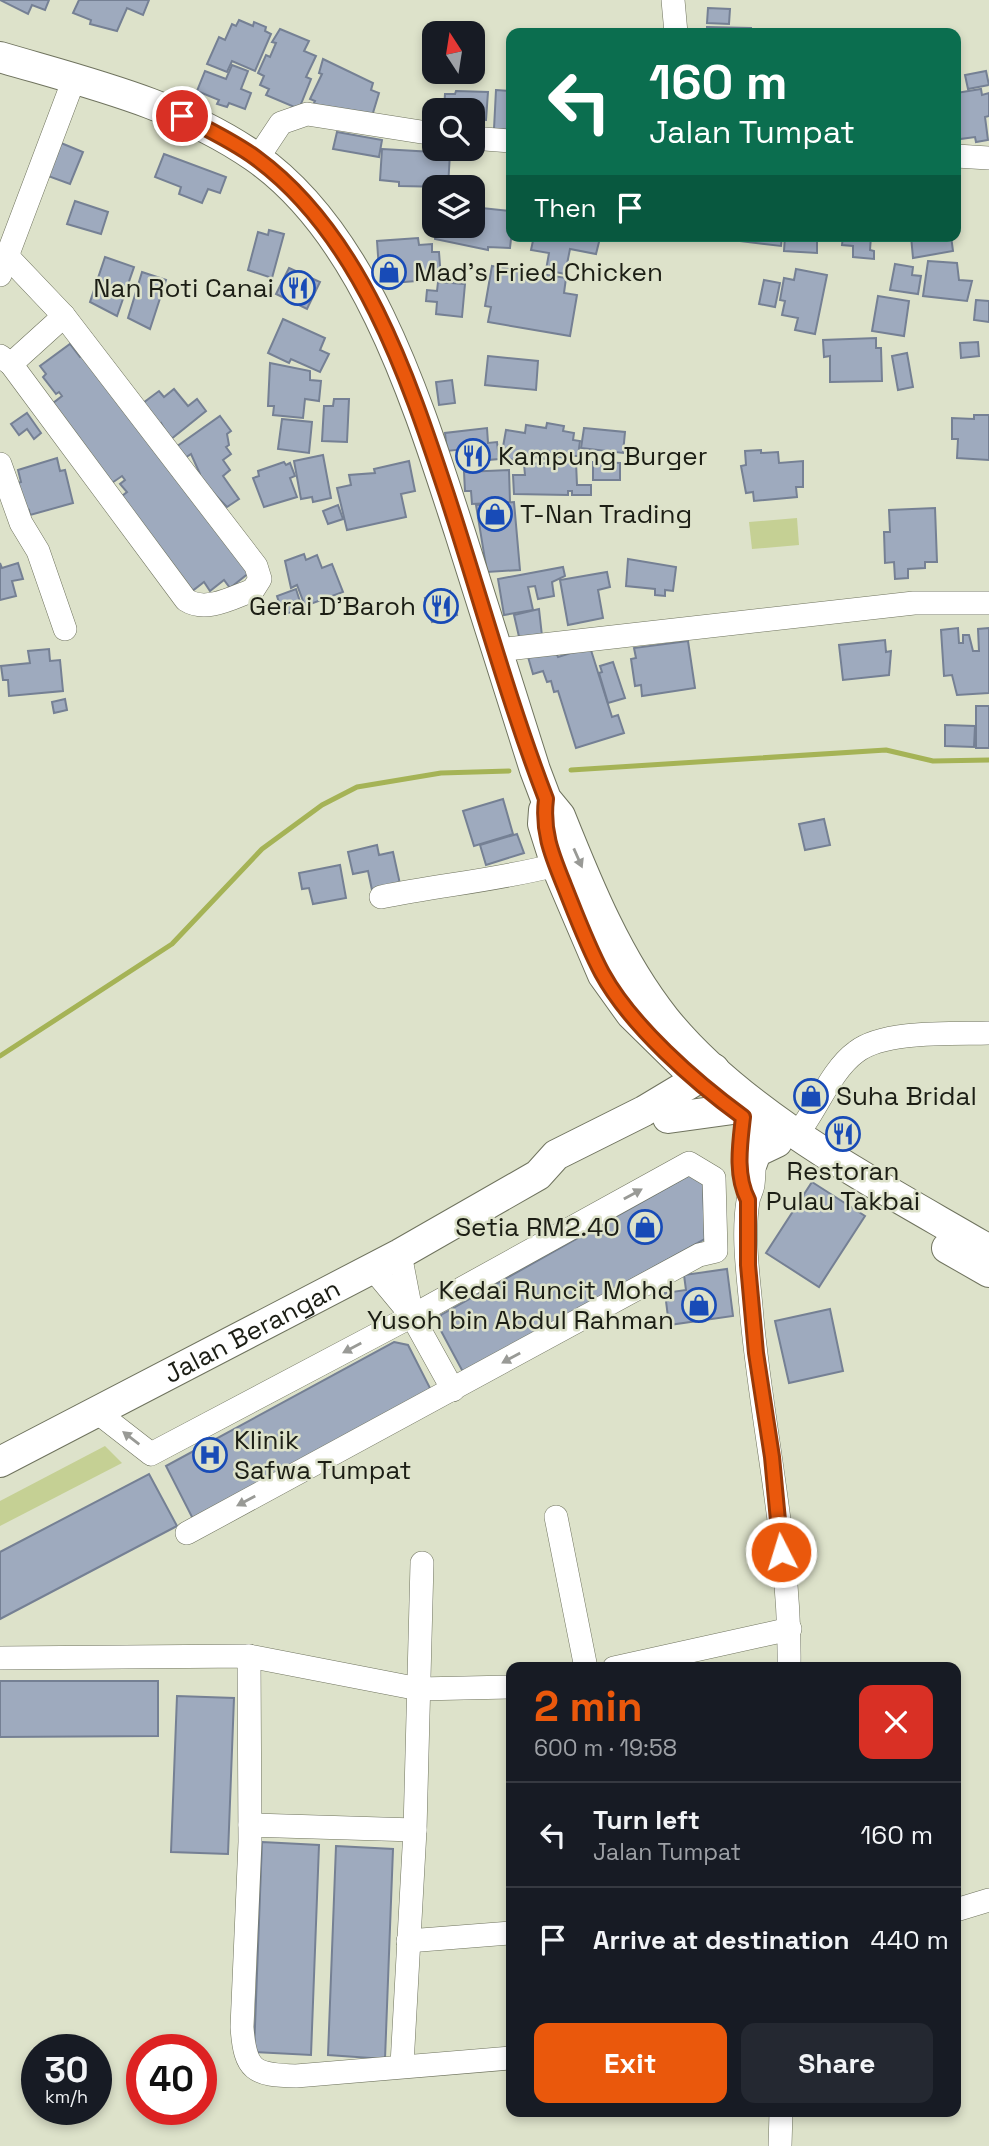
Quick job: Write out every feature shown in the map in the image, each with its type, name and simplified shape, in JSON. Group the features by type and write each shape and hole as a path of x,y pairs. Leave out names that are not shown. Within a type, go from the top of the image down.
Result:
{"main road":[{"path":"0,57 182,116 257,159 291,190 332,239 377,311 412,390 546,799 560,816 623,955 662,1031 753,1117 989,1272"},
{"path":"546,799 543,824 556,865 603,975 631,1014 805,1123 866,1177"},
{"path":"662,1031 663,1055 656,1114 753,1117 866,1177 989,1250"},
{"name":"Jalan Berangan","path":"0,1462 400,1255 538,1175 556,1155 656,1114 712,1080"},
{"path":"752,1163 757,1152 753,1117"}],"street":[{"path":"673,0 676,28"},
{"path":"64,316 6,360 186,600 199,605 212,604 253,590 260,579 256,566 64,316 3,265 74,79"},
{"path":"257,159 281,123 307,114 422,132"},
{"path":"485,139 506,141"},
{"path":"961,156 989,158"},
{"path":"0,464 21,523 38,551 65,629"},
{"path":"498,650 914,603 989,603"},
{"path":"381,897 434,886 506,878 556,865"},
{"path":"805,1123 855,1052 873,1043 989,1033"},
{"path":"748,1200 742,1188 740,1154 753,1117"},
{"path":"97,1412 151,1454 412,1316 690,1163 714,1178 716,1251"},
{"path":"752,1163 753,1187 748,1200 748,1265 790,1629 789,1662"},
{"path":"187,1533 699,1255 716,1251 748,1265"},
{"path":"400,1255 412,1316"},
{"path":"373,1269 412,1316 453,1390"},
{"path":"556,1517 585,1662"},
{"path":"402,2065 415,1830 422,1563"},
{"path":"640,1662 790,1629"},
{"path":"249,1656 250,1825 242,2027 243,2045 250,2065 266,2075 296,2076 506,2058"},
{"path":"0,1658 249,1656 419,1689 506,1687"},
{"path":"250,1825 415,1830"},
{"path":"961,1908 989,1900"},
{"path":"408,1941 506,1933"},
{"path":"780,2146 781,2117"}],"green space":[{"path":"797,518 799,545 752,549 749,522"},
{"path":"105,1446 122,1463 0,1526 0,1501"}],"building":[{"path":"0,0 49,0 45,10 32,5 28,14"},
{"path":"79,0 149,0 143,15 127,8 117,31 90,24 91,20 73,13"},
{"path":"708,8 730,9 729,24 707,23"},
{"path":"239,20 253,26 254,22 266,27 265,31 271,34 255,71 232,61 227,72 207,64 219,37 225,40 232,24 236,26"},
{"path":"280,29 309,41 304,51 316,56 306,77 311,79 299,109 266,95 269,89 260,85 264,76 258,73 266,55 270,57 276,43 272,42"},
{"path":"323,59 373,83 371,90 379,93 372,116 313,105 315,101 310,99 322,74 319,73"},
{"path":"232,65 248,71 241,89 251,93 245,109 229,103 227,107 217,104 219,100 197,91 205,71 226,79"},
{"path":"986,71 989,85 968,89 965,75"},
{"path":"981,89 982,95 989,93 989,116 985,117 988,140 976,142 975,137 961,139 961,92"},
{"path":"496,90 506,91 506,130 494,129"},
{"path":"456,91 488,92 486,120 485,98 445,98 445,94 455,94"},
{"path":"337,132 382,140 379,157 333,149"},
{"path":"61,143 83,152 70,184 48,176"},
{"path":"382,149 422,151 422,161 450,161 449,175 422,175 422,186 399,186 399,182 380,180"},
{"path":"164,154 226,177 220,193 208,189 202,203 179,194 181,187 155,177"},
{"path":"75,201 108,212 101,234 67,224"},
{"path":"485,208 506,210 506,242 511,242 510,248 488,247 488,250 435,239 485,238"},
{"path":"269,230 284,234 272,278 248,270 258,232 268,235"},
{"path":"418,238 419,245 432,244 432,252 439,252 441,279 380,284 377,241"},
{"path":"533,242 599,242 596,254 570,249 565,274 546,270 549,253 531,250"},
{"path":"747,242 781,242 781,246"},
{"path":"785,242 817,242 817,253 784,251"},
{"path":"842,242 871,242 870,250 874,251 874,259 853,257 853,246 842,245"},
{"path":"912,242 952,242 953,251 913,258"},
{"path":"105,257 134,267 117,316 90,302"},
{"path":"928,261 957,263 959,280 972,281 967,301 923,296"},
{"path":"895,264 913,267 912,275 921,276 918,294 890,290"},
{"path":"492,266 566,278 564,293 577,295 570,336 488,322 491,307 485,306"},
{"name":"Nan Roti Canai","path":"289,268 320,282 307,309 276,294"},
{"path":"796,269 827,275 815,334 795,330 798,318 782,315 785,301 780,300 784,278 794,280"},
{"path":"142,272 166,280 150,329 128,318"},
{"path":"764,280 780,283 775,307 759,304"},
{"path":"438,282 465,284 462,317 436,314 437,302 426,301 427,290 437,291"},
{"path":"878,296 909,301 904,336 872,331"},
{"path":"976,300 989,301 989,322 974,320"},
{"path":"283,319 325,338 320,350 329,354 320,372 291,359 289,363 268,353"},
{"path":"876,338 876,348 881,348 882,381 830,382 830,356 824,357 823,340"},
{"path":"978,342 979,356 961,358 960,343"},
{"path":"70,344 80,357 83,355 250,572 230,588 224,580 210,591 204,582 191,592 118,499 127,492 120,484 125,480 122,476 109,485 48,407 62,396 59,392 56,394 43,377 46,374 40,366"},
{"path":"907,353 913,387 898,390 892,356"},
{"path":"488,356 538,361 536,390 485,385"},
{"path":"270,363 310,371 310,380 321,381 319,401 305,399 303,418 273,415 274,406 268,406"},
{"path":"452,380 455,403 439,405 436,382"},
{"path":"174,389 188,406 197,399 206,411 170,440 161,423 155,427 139,406 159,391 164,397"},
{"path":"334,399 349,399 347,442 322,441 324,406 333,406"},
{"path":"27,413 41,433 34,439 27,429 19,435 11,424"},
{"path":"974,415 989,415 989,460 957,458 958,439 952,439 952,418 974,419"},
{"path":"220,416 231,431 227,434 229,445 226,447 231,454 223,460 230,470 223,476 239,499 227,507 197,476 200,474 191,454 185,458 176,447"},
{"path":"282,419 312,422 309,453 278,449"},
{"path":"547,423 564,426 563,431 574,433 573,440 580,441 578,456 573,456 572,459 552,456 552,460 521,455 520,461 501,458 506,430 525,433 526,425 546,428"},
{"path":"487,428 488,443 497,442 499,459 465,462 464,449 447,451 445,433"},
{"path":"584,428 625,432 623,453 581,448"},
{"path":"761,450 761,453 778,452 779,463 803,461 803,487 796,487 797,497 754,501 753,492 746,493 741,466 746,465 745,451"},
{"path":"323,455 331,498 313,502 312,497 301,499 294,461"},
{"path":"57,458 60,471 65,470 73,503 30,515 29,510 20,512 13,484 21,482 18,470"},
{"path":"409,461 415,491 401,494 406,517 347,530 337,488 351,485 349,475 375,473 374,469"},
{"path":"284,462 286,465 290,463 295,476 290,478 297,497 264,507 253,478 259,476 258,471"},
{"path":"576,462 577,485 591,485 591,495 572,495 572,491 568,491 568,495 514,494 513,475 525,475 524,464"},
{"path":"593,462 620,463 620,480 593,480"},
{"path":"509,470 510,502 472,504 471,491 465,491 464,472"},
{"path":"514,502 520,570 487,572 476,505"},
{"path":"338,505 343,519 328,524 323,511"},
{"path":"935,508 937,562 925,562 925,568 908,569 908,578 895,579 894,562 885,563 884,532 890,532 889,510"},
{"path":"304,554 306,560 317,555 322,568 332,564 343,592 305,606 297,585 291,588 285,561"},
{"path":"628,559 676,567 673,591 665,590 665,596 655,595 655,589 626,586"},
{"path":"0,563 2,568 18,563 23,579 12,581 16,596 0,600"},
{"path":"563,567 565,576 552,582 554,596 538,599 535,586 528,587 533,610 504,615 498,579"},
{"path":"607,572 610,587 598,590 603,618 568,625 560,580"},
{"path":"296,589 302,608 283,615 277,596"},
{"name":"Gerai D'Baroh","path":"450,591 457,615 432,622 425,598"},
{"path":"539,609 542,636 520,641 514,615"},
{"path":"958,628 959,643 963,643 963,635 969,635 973,651 979,651 978,629 989,628 989,693 957,695 952,675 944,676 941,630"},
{"path":"885,640 886,652 891,651 889,675 843,680 839,645"},
{"path":"688,641 695,688 642,696 641,685 635,686 631,659 636,658 634,648"},
{"path":"590,647 612,717 618,715 624,733 576,748 558,691 554,692 551,681 547,682 543,671 533,674 528,657 555,649 558,657"},
{"path":"49,649 50,661 60,660 63,691 9,696 8,680 3,680 1,666 30,663 28,651"},
{"path":"613,662 625,698 608,703 599,673 602,672 600,666"},
{"path":"65,699 67,710 54,713 52,702"},
{"path":"976,706 989,706 989,748 976,748"},
{"path":"945,725 975,726 974,747 945,746"},
{"path":"503,799 513,834 474,846 463,811"},
{"path":"824,819 830,845 805,850 799,824"},
{"path":"517,834 524,853 486,865 480,845"},
{"path":"377,845 379,855 393,852 400,884 372,890 368,871 353,874 348,852"},
{"path":"340,865 346,898 313,904 309,888 302,889 299,873"},
{"path":"690,1175 703,1184 705,1239 463,1372 440,1329 441,1315"},
{"path":"812,1182 865,1216 819,1287 766,1253"},
{"name":"Kedai Runcit Mohd Yusoh bin Abdul Rahman","path":"727,1269 733,1316 669,1325 665,1293 686,1290 684,1275"},
{"path":"830,1309 843,1371 789,1383 775,1321"},
{"path":"394,1342 408,1345 431,1390 193,1519 166,1466"},
{"path":"149,1474 177,1526 0,1619 0,1552"},
{"path":"0,1681 158,1681 158,1736 0,1737"},
{"path":"177,1696 234,1698 228,1854 171,1852"},
{"path":"262,1842 319,1845 311,2055 254,2052"},
{"path":"336,1846 393,1849 385,2059 328,2055"}],"waterway":[{"path":"571,770 886,750 933,761 989,760"},
{"path":"0,1056 172,944 262,849 322,805 357,787 441,773 509,771"}],"place":[{"name":"Mad’s Fried Chicken","path":"389,272"},
{"name":"Nan Roti Canai","path":"298,288"},
{"name":"Kampung Burger","path":"473,456"},
{"name":"T-Nan Trading","path":"495,514"},
{"name":"Gerai D'Baroh","path":"441,606"},
{"name":"Suha Bridal","path":"811,1096"},
{"name":"Restoran Pulau Takbai","path":"843,1134"},
{"name":"Setia RM2.40","path":"645,1227"},
{"name":"Kedai Runcit Mohd Yusoh bin Abdul Rahman","path":"699,1305"},
{"name":"Klinik Safwa Tumpat","path":"210,1455"}],"route":[{"path":"182,116 257,159 291,190 332,239 377,311 412,390 498,650 546,799 543,824 579,924 603,975 631,1014 699,1080 743,1117 740,1154 742,1188 748,1200 748,1265 756,1353 772,1457 781,1552"}]}
